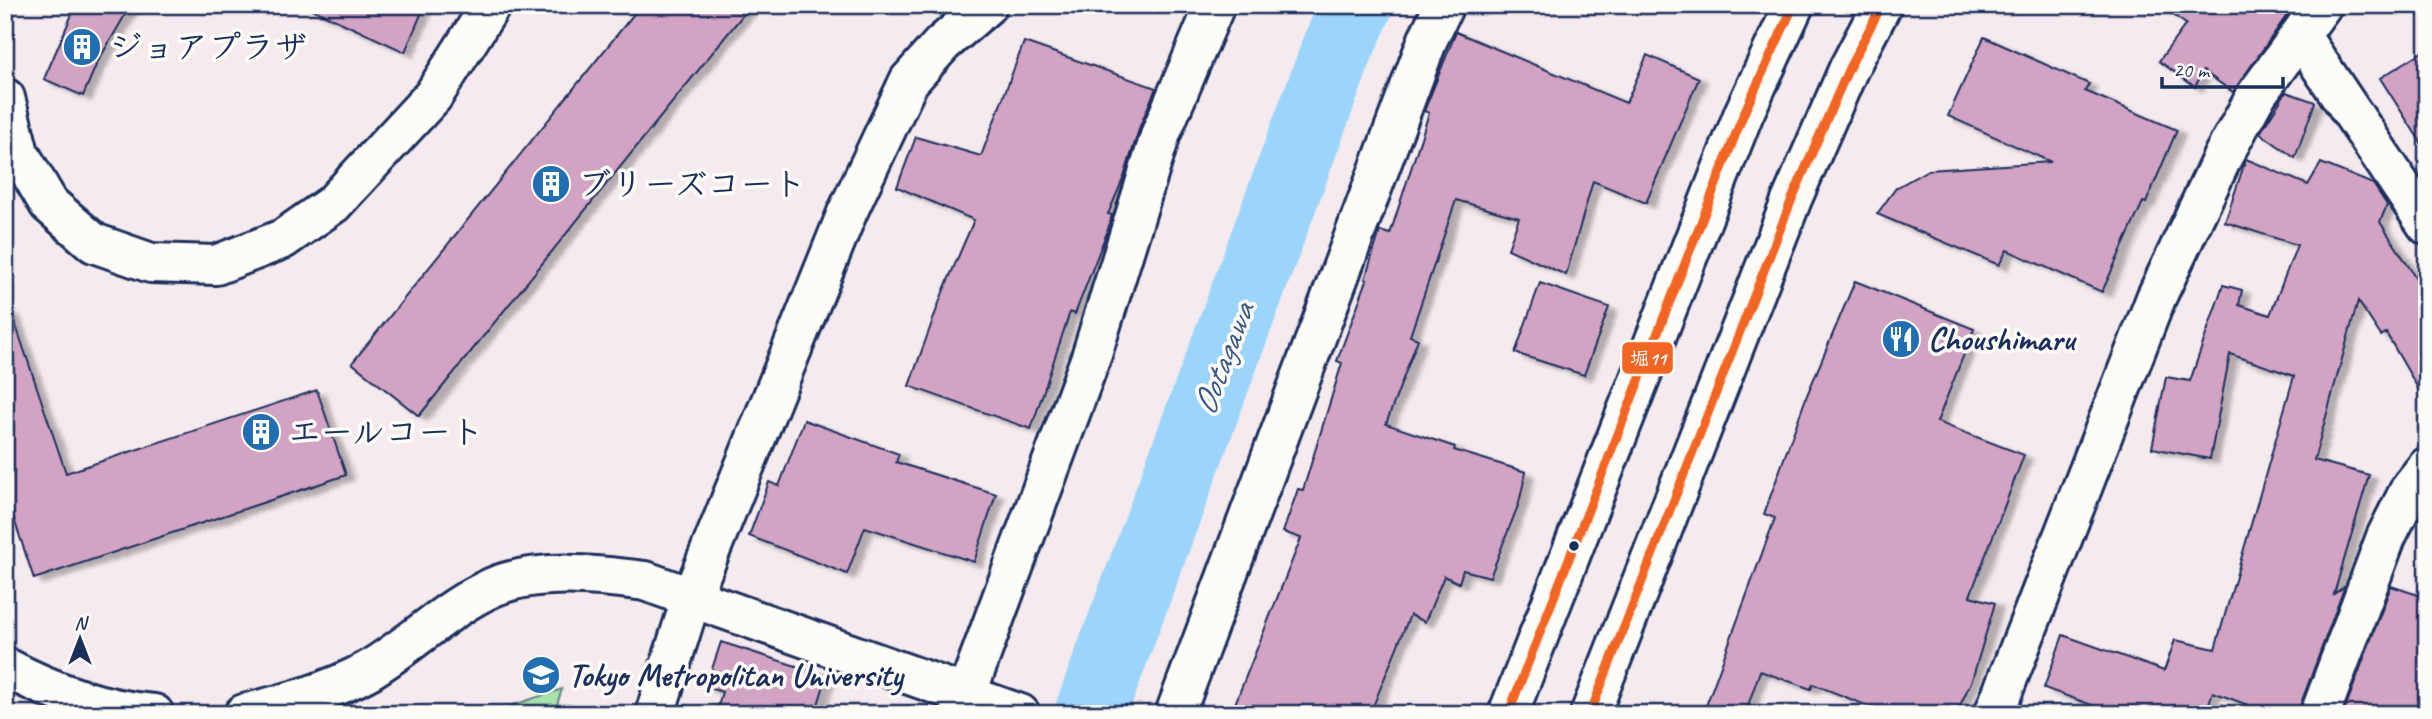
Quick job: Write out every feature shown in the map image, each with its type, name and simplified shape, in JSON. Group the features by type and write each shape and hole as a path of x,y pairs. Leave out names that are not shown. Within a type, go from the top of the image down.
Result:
{"street":[{"path":"655,714 692,596 847,213 909,81 942,44 987,5"},
{"path":"963,704 1091,357 1161,133 1216,5"},
{"path":"1175,714 1428,39 1444,5"},
{"path":"1508,714 1744,113 1794,5"},
{"path":"1590,714 1792,199 1849,68 1882,5"},
{"path":"5,98 19,153 49,204 94,243 151,263 216,265 283,239 334,204 433,96 484,7"},
{"path":"1994,714 2156,298 2224,154 2257,94 2311,20 2427,225"},
{"path":"2320,714 2386,537 2411,487 2427,467"},
{"path":"244,714 334,687 368,670 465,603 493,587 524,578 593,574 645,581 692,596 963,704 1020,714"},
{"path":"5,667 40,685 83,701 121,711 154,714"}],"green space":[{"path":"562,689 554,714 486,714"}],"building":[{"name":"ジョアプラザ","path":"76,5 131,5 97,63 83,96 44,79"},
{"name":"ジョアプラザ","path":"303,5 425,5 405,52"},
{"name":"ブリーズコート","path":"641,5 751,5 419,416 352,363"},
{"path":"2159,5 2294,5 2233,92 2203,71 2195,87 2159,61 2186,24"},
{"path":"1456,32 1626,103 1647,55 1699,78 1646,203 1593,181 1566,275 1508,249 1519,218 1456,200 1410,336 1418,339 1386,424 1455,447 1454,450 1526,472 1519,503 1490,577 1463,570 1459,583 1444,576 1425,622 1410,615 1370,714 1231,714 1301,538 1283,532 1298,489 1303,490 1342,363 1337,361 1367,280 1365,279 1380,231 1390,234 1429,113 1424,111"},
{"path":"1984,37 2089,84 2085,91 2177,130 2146,203 2143,202 2102,292 2007,250 1999,265 1877,214 1896,188 1928,170 2051,162 1948,116"},
{"path":"1024,42 1156,88 1108,214 1112,215 1108,229 1075,314 1070,312 1031,429 909,386 943,292 974,220 897,187 916,137 981,156"},
{"path":"2427,49 2427,152 2380,78"},
{"path":"2286,92 2315,102 2295,158 2260,133"},
{"path":"2246,159 2308,185 2321,163 2373,184 2387,205 2380,222 2427,295 2427,404 2386,333 2381,336 2358,301 2314,460 2369,475 2334,594 2345,586 2299,714 2272,714 2213,692 2205,714 2117,714 2044,688 2063,635 2164,671 2175,640 2215,649 2294,376 2230,354 2210,459 2152,448 2166,377 2190,381 2223,285 2242,290 2239,305 2270,315 2297,245 2225,222"},
{"path":"1855,281 1974,329 1937,422 2024,455 1970,596 1995,603 1972,680 1956,714 1888,714 1813,684 1811,689 1760,671 1745,714 1703,714 1775,518 1764,514 1807,395"},
{"path":"1540,283 1609,307 1584,375 1515,353"},
{"name":"エールコート","path":"11,311 66,473 317,390 346,475 34,579 5,492 5,312"},
{"path":"804,420 899,454 896,462 996,494 974,562 865,527 847,574 749,536 769,482 779,486"},
{"path":"2391,586 2427,598 2427,681 2414,714 2343,714"},
{"path":"721,642 827,676 815,714 716,714 722,692 706,687"}],"waterway":[{"name":"Ootagawa","path":"1090,714 1339,45 1357,5"}],"transit line":[{"name":"堀11","path":"1508,714 1744,113 1794,5"},
{"name":"堀11","path":"1590,714 1792,199 1849,68 1882,5"}],"place":[{"name":"ジョアプラザ","path":"82,47"},
{"name":"ブリーズコート","path":"551,184"},
{"name":"Choushimaru","path":"1901,339"},
{"name":"エールコート","path":"261,432"},
{"name":"Tokyo Metropolitan University","path":"541,675"}]}
